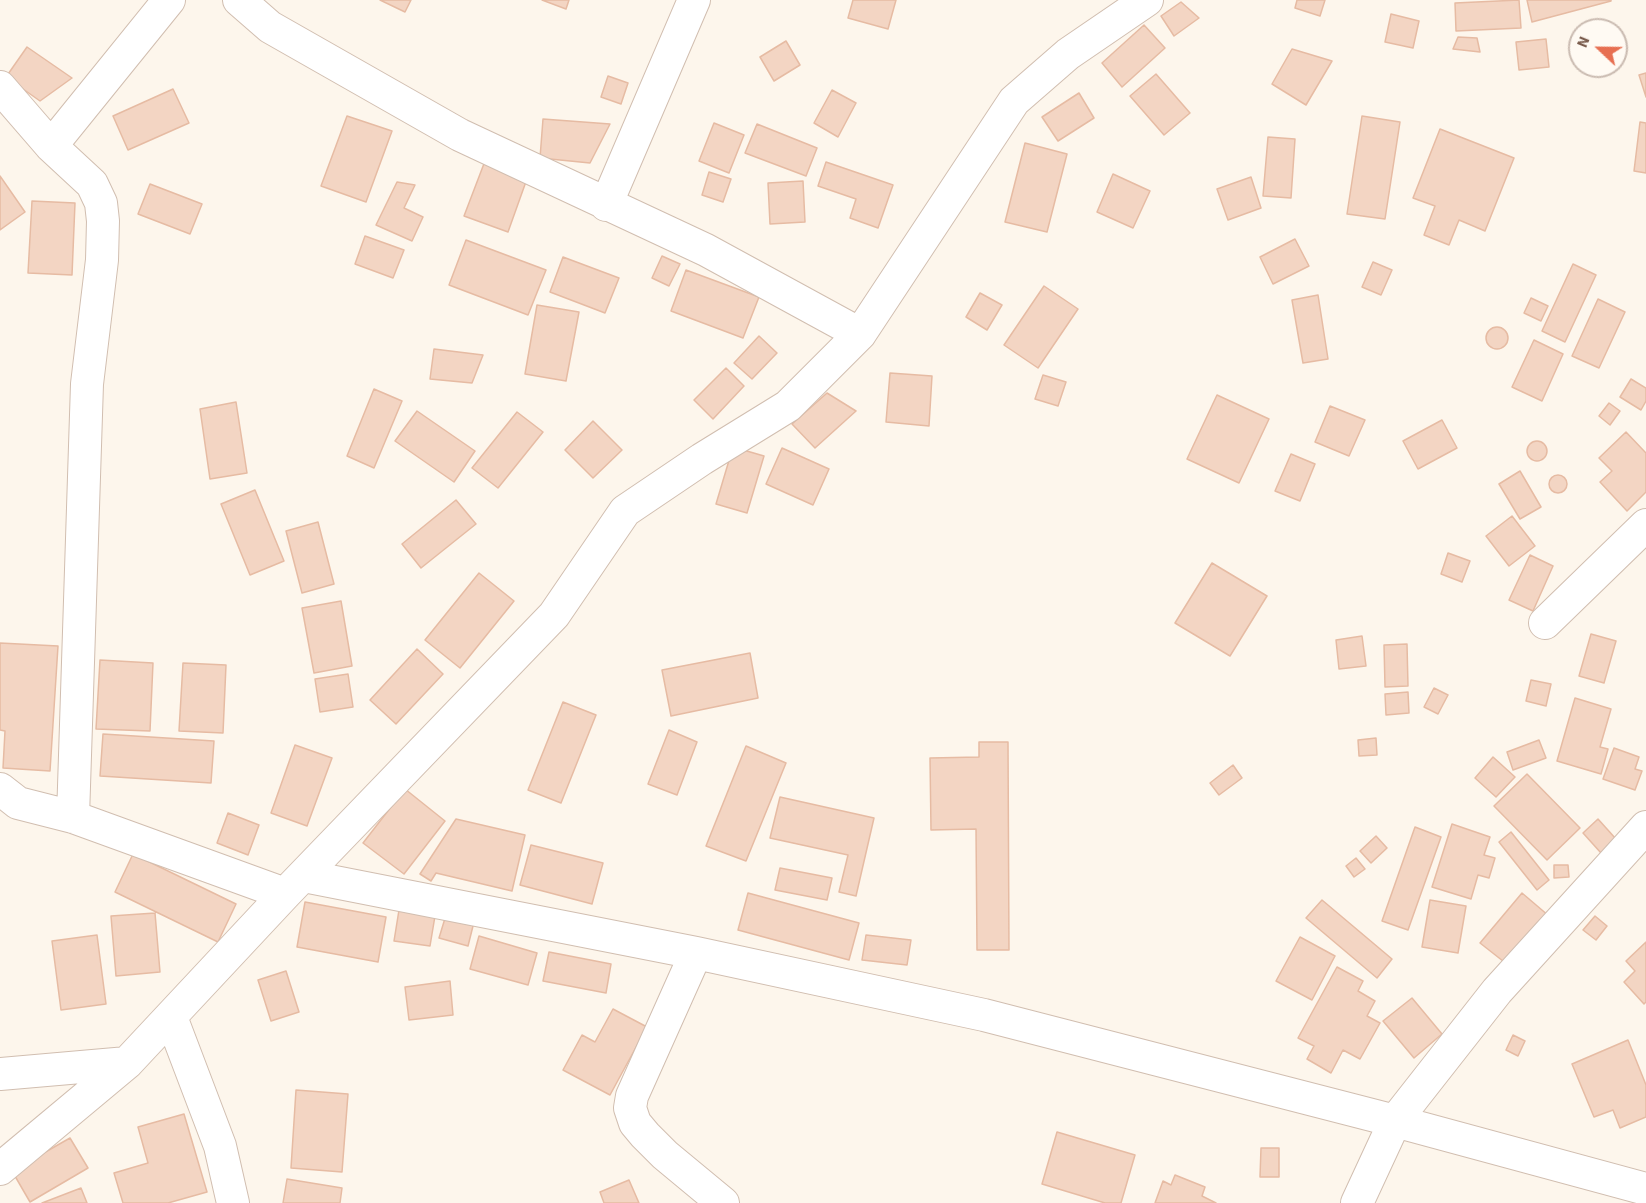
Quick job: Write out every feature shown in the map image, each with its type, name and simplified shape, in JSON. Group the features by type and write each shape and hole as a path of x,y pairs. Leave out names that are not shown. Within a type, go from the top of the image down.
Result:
{"street":[{"path":"51,146 169,0"},
{"path":"239,0 270,27 460,135 706,250 860,334"},
{"path":"606,205 694,0"},
{"path":"0,1169 127,1063 554,615 625,511 702,459 788,406 860,334 1014,101 1068,54 1147,0"},
{"path":"0,87 51,146 92,184 101,203 103,221 102,260 87,384 73,817"},
{"path":"1545,623 1646,525"},
{"path":"6,800 73,817 295,885 696,953 984,1015 1395,1121 1646,1189"},
{"path":"1357,1203 1395,1121 1497,991 1646,827"},
{"path":"696,953 632,1096 630,1108 635,1123 645,1135 665,1155 723,1203"},
{"path":"171,1017 220,1146 233,1203"},
{"path":"0,1074 127,1063"}],"building":[{"path":"380,0 411,0 405,12"},
{"path":"542,0 569,0 566,9"},
{"path":"853,0 896,0 888,29 848,18"},
{"path":"1297,0 1325,0 1320,16 1295,8"},
{"path":"1519,0 1521,28 1456,31 1455,3"},
{"path":"1527,0 1611,0 1611,1 1532,22"},
{"path":"1181,2 1199,18 1174,36 1161,16"},
{"path":"1391,14 1419,21 1413,48 1385,42"},
{"path":"1144,25 1165,48 1122,87 1102,63"},
{"path":"1458,37 1477,38 1480,52 1453,49"},
{"path":"1546,39 1549,67 1519,70 1516,42"},
{"path":"786,41 800,65 774,81 760,57"},
{"path":"27,47 72,78 40,101 6,77"},
{"path":"1292,49 1332,61 1306,105 1272,84"},
{"path":"1646,73 1646,97 1639,75"},
{"path":"1156,74 1190,113 1164,135 1130,96"},
{"path":"608,76 628,83 621,104 601,97"},
{"path":"173,89 189,123 128,150 113,116"},
{"path":"832,90 856,103 838,137 814,123"},
{"path":"1079,93 1094,118 1058,141 1042,117"},
{"path":"347,116 392,131 366,202 321,186"},
{"path":"1362,116 1400,122 1385,219 1347,214"},
{"path":"543,119 610,124 590,163 540,158"},
{"path":"1640,122 1646,123 1646,173 1634,171"},
{"path":"714,123 744,135 729,173 699,161"},
{"path":"757,124 817,148 806,176 745,153"},
{"path":"1440,129 1514,158 1485,231 1459,220 1449,245 1424,235 1435,206 1413,198"},
{"path":"1268,137 1295,139 1291,198 1263,196"},
{"path":"1025,143 1067,154 1047,232 1005,222"},
{"path":"485,161 528,176 508,232 464,216"},
{"path":"826,162 893,185 878,228 850,218 856,199 818,186"},
{"path":"709,172 731,179 723,202 702,195"},
{"path":"1113,174 1150,191 1133,228 1097,212"},
{"path":"0,176 25,212 0,230"},
{"path":"1251,177 1261,208 1228,220 1217,189"},
{"path":"803,181 805,222 770,224 768,183"},
{"path":"397,182 415,185 404,208 423,217 412,241 376,225"},
{"path":"150,184 202,204 190,234 138,214"},
{"path":"32,201 75,203 72,275 28,273"},
{"path":"365,236 404,250 393,278 355,264"},
{"path":"1295,239 1309,266 1273,284 1260,257"},
{"path":"466,240 546,270 528,315 449,285"},
{"path":"662,256 680,264 669,286 652,278"},
{"path":"563,257 619,278 605,313 550,292"},
{"path":"1373,262 1392,270 1381,295 1362,287"},
{"path":"1573,264 1596,275 1565,342 1542,331"},
{"path":"686,270 759,297 743,338 671,311"},
{"path":"1044,286 1078,309 1038,368 1004,345"},
{"path":"980,293 1002,305 987,330 966,317"},
{"path":"1318,295 1328,359 1303,363 1292,300"},
{"path":"1531,298 1548,306 1541,321 1524,313"},
{"path":"1598,299 1625,312 1599,368 1572,356"},
{"path":"537,305 579,312 566,381 525,374"},
{"path":"1497,327 1505,330 1508,338 1505,346 1497,349 1489,346 1486,338 1489,330"},
{"path":"759,336 777,353 752,379 734,363"},
{"path":"1534,340 1563,354 1542,401 1512,387"},
{"path":"434,349 483,355 472,383 430,379"},
{"path":"726,368 744,386 713,419 694,400"},
{"path":"890,373 932,376 929,426 886,422"},
{"path":"1043,375 1066,382 1058,406 1035,399"},
{"path":"1631,379 1646,388 1646,401 1641,410 1620,397"},
{"path":"374,389 402,401 374,468 347,456"},
{"path":"827,393 856,411 815,448 792,424"},
{"path":"1217,395 1269,419 1239,483 1187,459"},
{"path":"236,402 247,473 210,479 200,409"},
{"path":"1609,403 1620,411 1610,425 1599,416"},
{"path":"1330,406 1365,420 1349,456 1315,442"},
{"path":"417,411 475,451 454,482 395,441"},
{"path":"517,412 543,432 498,488 472,468"},
{"path":"1442,420 1457,448 1418,469 1403,441"},
{"path":"593,421 622,450 593,478 565,450"},
{"path":"1626,432 1646,453 1646,492 1627,511 1600,482 1612,471 1599,458"},
{"path":"1537,441 1544,444 1547,451 1544,458 1537,461 1530,458 1527,451 1530,444"},
{"path":"733,447 764,456 747,513 716,504"},
{"path":"782,448 829,469 813,505 766,484"},
{"path":"1291,454 1315,464 1300,501 1275,491"},
{"path":"1520,471 1541,507 1520,519 1499,484"},
{"path":"1554,475 1562,475 1567,480 1565,491 1554,493 1549,488 1549,480"},
{"path":"255,490 284,561 250,575 221,504"},
{"path":"456,500 476,524 421,568 402,544"},
{"path":"1512,516 1535,546 1509,566 1486,536"},
{"path":"318,522 334,584 302,593 286,531"},
{"path":"1448,553 1470,561 1462,582 1441,574"},
{"path":"1530,555 1553,566 1533,611 1509,600"},
{"path":"1212,563 1267,596 1230,656 1175,623"},
{"path":"479,573 514,601 460,668 425,640"},
{"path":"341,601 352,666 314,673 302,608"},
{"path":"1591,634 1616,641 1604,683 1579,676"},
{"path":"1362,636 1366,666 1339,669 1336,640"},
{"path":"0,643 58,646 50,771 3,768 5,731 0,730"},
{"path":"1407,644 1408,686 1385,687 1384,645"},
{"path":"417,649 443,674 396,724 370,700"},
{"path":"750,653 758,698 671,716 662,670"},
{"path":"100,660 153,663 150,731 96,729"},
{"path":"183,663 226,665 223,733 179,731"},
{"path":"348,674 353,707 320,712 315,679"},
{"path":"1531,680 1551,684 1546,706 1526,701"},
{"path":"1434,688 1448,695 1438,714 1424,707"},
{"path":"1408,692 1409,713 1386,715 1385,694"},
{"path":"1575,698 1611,709 1600,747 1608,749 1601,774 1557,761"},
{"path":"563,702 596,715 561,803 528,790"},
{"path":"669,730 697,742 677,795 648,784"},
{"path":"103,734 214,741 211,783 100,776"},
{"path":"1376,738 1377,755 1359,756 1358,740"},
{"path":"1539,740 1546,758 1513,770 1507,752"},
{"path":"979,742 1008,742 1009,950 977,950 976,829 931,830 930,758 979,757"},
{"path":"295,745 332,758 307,826 271,813"},
{"path":"746,746 786,763 746,861 706,846"},
{"path":"1614,748 1639,757 1635,769 1642,771 1635,790 1603,779"},
{"path":"1493,757 1515,777 1496,797 1475,778"},
{"path":"1233,765 1242,778 1219,795 1210,783"},
{"path":"1527,774 1580,828 1547,860 1494,806"},
{"path":"405,789 445,821 404,874 363,843"},
{"path":"780,797 874,818 856,896 839,892 848,855 770,838"},
{"path":"228,813 259,825 248,855 217,843"},
{"path":"456,819 525,835 512,891 436,873 431,881 420,874"},
{"path":"1598,819 1616,839 1601,853 1583,833"},
{"path":"1452,824 1490,837 1484,855 1495,858 1489,878 1478,875 1471,899 1432,887"},
{"path":"1415,827 1441,837 1408,930 1382,921"},
{"path":"1511,832 1549,880 1537,890 1499,842"},
{"path":"1376,836 1387,848 1371,863 1360,851"},
{"path":"531,845 603,863 592,904 520,885"},
{"path":"133,854 236,904 218,942 115,892"},
{"path":"1356,858 1365,869 1354,877 1346,866"},
{"path":"1554,865 1568,865 1569,877 1554,878"},
{"path":"780,868 832,878 827,900 775,890"},
{"path":"748,893 859,923 849,960 738,930"},
{"path":"1522,893 1549,916 1508,965 1480,943"},
{"path":"1322,900 1392,959 1377,978 1306,918"},
{"path":"1430,900 1466,906 1458,953 1422,947"},
{"path":"305,902 386,917 378,962 297,947"},
{"path":"399,910 435,916 430,946 394,941"},
{"path":"155,913 160,972 116,976 111,916"},
{"path":"446,915 474,922 468,946 439,938"},
{"path":"1595,916 1607,926 1596,940 1583,930"},
{"path":"97,935 106,1004 61,1010 52,941"},
{"path":"866,935 911,940 907,965 862,960"},
{"path":"479,936 537,953 528,985 470,969"},
{"path":"1300,937 1335,956 1312,1000 1276,981"},
{"path":"1646,942 1646,1002 1644,1004 1624,982 1635,971 1626,961"},
{"path":"549,952 611,964 606,993 543,981"},
{"path":"1337,967 1363,981 1358,991 1375,1001 1367,1016 1380,1023 1360,1059 1343,1050 1331,1073 1307,1059 1314,1046 1298,1038"},
{"path":"286,971 299,1012 271,1021 258,980"},
{"path":"450,981 453,1015 409,1020 405,987"},
{"path":"1412,998 1442,1034 1414,1058 1383,1021"},
{"path":"613,1009 647,1027 610,1095 563,1070 582,1035 595,1042"},
{"path":"1513,1035 1525,1041 1518,1056 1506,1050"},
{"path":"1628,1040 1646,1085 1646,1117 1620,1128 1613,1110 1594,1117 1572,1064"},
{"path":"296,1090 348,1094 342,1172 291,1168"},
{"path":"184,1114 207,1192 168,1203 123,1203 114,1173 148,1163 138,1127"},
{"path":"1057,1132 1135,1155 1121,1203 1105,1203 1042,1184"},
{"path":"70,1138 88,1168 30,1202 12,1171"},
{"path":"1261,1148 1279,1148 1279,1177 1260,1177"},
{"path":"1175,1175 1205,1187 1202,1196 1216,1203 1155,1203 1163,1181 1171,1185"},
{"path":"287,1179 342,1188 340,1203 283,1203"},
{"path":"629,1180 639,1203 604,1203 600,1192"},
{"path":"81,1188 87,1203 42,1203"}]}
